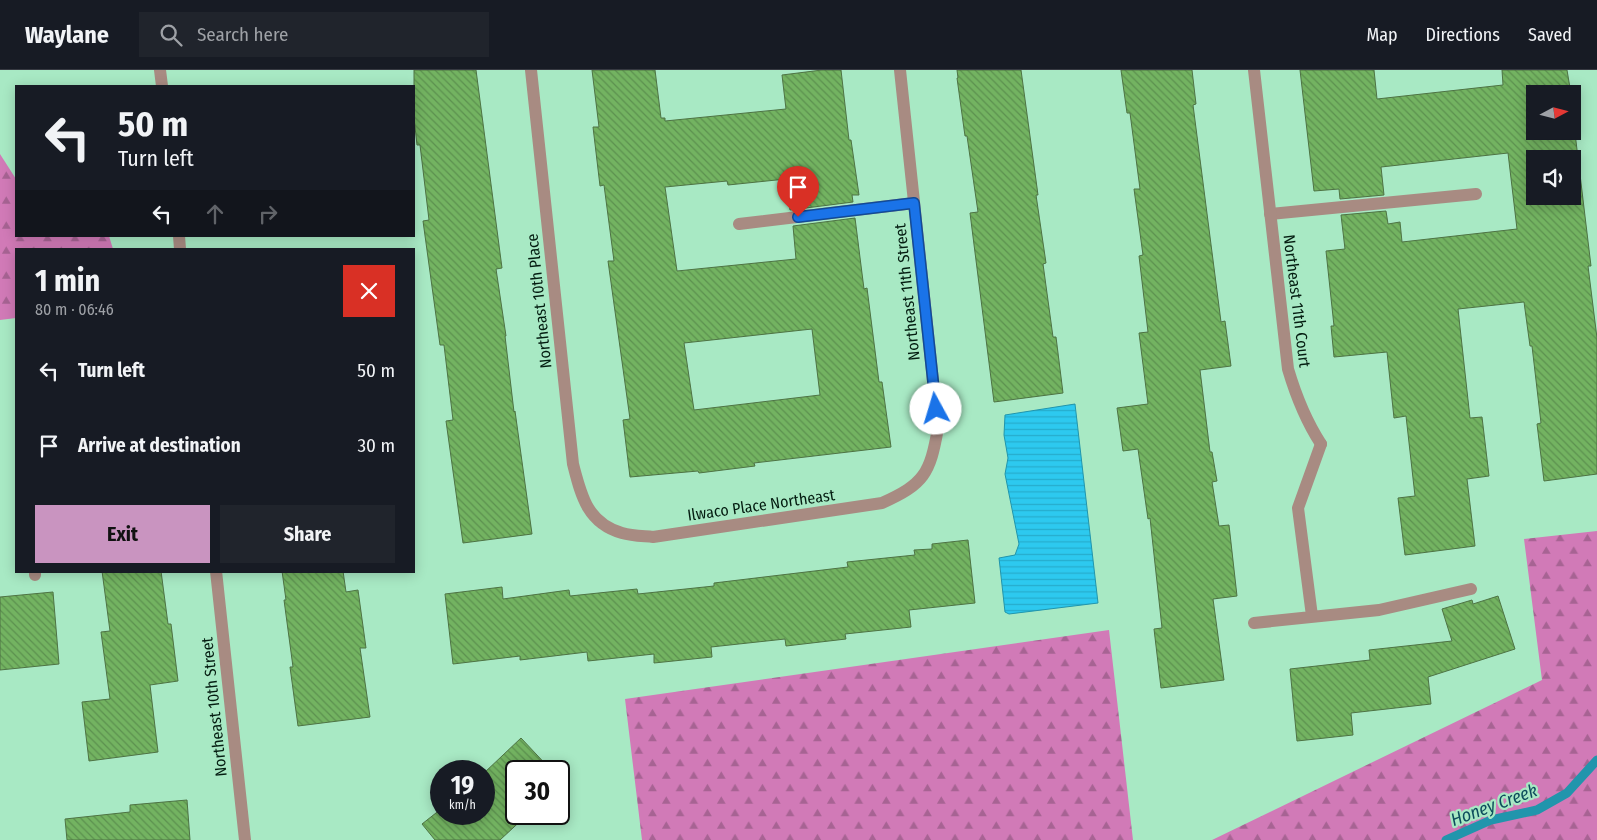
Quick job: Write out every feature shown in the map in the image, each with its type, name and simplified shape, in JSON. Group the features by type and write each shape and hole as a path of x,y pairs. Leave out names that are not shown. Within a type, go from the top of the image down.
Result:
{"street":[{"path":"160,70 162,85"},
{"name":"Northeast 10th Place","path":"530,70 573,464 582,500 600,523"},
{"name":"Northeast 11th Street","path":"900,70 938,428 933,456 922,478"},
{"name":"Northeast 11th Court","path":"1254,70 1288,369 1294,390 1310,426 1321,444 1298,508 1312,616"},
{"name":"Northeast 11th Court","path":"1270,214 1476,194"},
{"path":"739,224 914,203"},
{"name":"Ilwaco Place Northeast","path":"600,523 622,533 653,537 882,503 906,492 922,478"},
{"name":"Northeast 10th Street","path":"216,573 246,840"},
{"path":"1254,623 1379,610 1471,589"}],"green space":[{"path":"0,154 15,177 15,237 109,237 113,248 15,248 15,318 0,320"},
{"path":"1597,531 1597,840 1212,840 1542,680 1524,539"},
{"path":"1109,630 1133,840 642,840 625,699"}],"water":[{"path":"1075,404 1098,603 1009,614 1005,612 999,558 1015,555 1019,544 1005,474 1008,458 1004,435 1005,415"}],"building":[{"path":"414,70 476,70 502,268 496,269 532,534 463,543 446,421 453,420 444,345 440,345 423,221 429,220 420,145 417,145 415,127"},
{"path":"592,70 655,70 661,118 665,118 665,121 786,109 782,75 822,70 841,70 849,140 851,140 859,195 852,195 853,202 790,210 786,179 728,185 727,181 665,187 677,271 796,259 793,226 855,218 864,289 867,288 879,382 882,382 891,447 754,463 755,466 699,473 698,471 630,477 623,420 630,419 608,261 614,261 604,185 600,186 593,127 599,127","holes":["812,329 820,395 694,410 684,343"]},
{"path":"957,70 1021,70 1046,263 1043,264 1053,337 1056,337 1063,393 994,402 970,213 978,212 967,136 965,136"},
{"path":"1121,70 1192,70 1196,104 1193,105 1221,322 1225,321 1231,366 1200,370 1210,452 1212,452 1217,481 1212,482 1219,526 1229,525 1237,596 1213,599 1224,680 1161,688 1154,629 1162,628 1150,518 1148,519 1138,449 1123,451 1117,408 1148,404 1139,333 1148,332 1139,256 1143,255 1134,189 1140,189 1130,113 1127,113"},
{"path":"1300,70 1374,70 1377,99 1503,85 1502,70 1567,70 1570,85 1526,85 1526,140 1576,140 1577,150 1526,150 1526,205 1581,205 1581,183 1591,266 1588,266 1597,338 1597,474 1544,481 1537,424 1541,423 1532,346 1530,346 1524,302 1458,309 1470,418 1482,417 1489,476 1467,479 1475,546 1405,555 1398,498 1415,496 1406,416 1394,418 1387,352 1334,357 1331,326 1334,326 1326,251 1345,249 1341,215 1386,211 1388,224 1400,222 1402,242 1517,229 1508,153 1381,167 1384,195 1340,199 1339,189 1314,191"},
{"path":"968,540 975,603 909,610 911,627 845,634 846,639 786,646 785,639 711,647 712,657 654,663 654,654 588,661 587,652 520,660 520,656 453,664 445,594 502,587 503,599 569,590 570,596 637,589 638,594 714,586 714,583 848,567 847,562 915,555 914,550 932,549 932,544"},
{"path":"102,573 161,573 168,624 171,624 178,681 150,685 158,752 89,761 82,702 110,699 101,632 110,631"},
{"path":"282,573 343,573 346,592 358,590 366,648 360,648 370,717 298,726 290,667 293,667 284,600 286,600"},
{"path":"53,592 59,664 0,670 0,597"},
{"path":"1498,596 1515,649 1428,677 1431,704 1351,713 1353,735 1297,741 1290,669 1370,660 1369,650 1452,641 1442,609 1472,600 1473,604"},
{"path":"521,738 542,760 505,760 505,825 516,825 500,840 435,840 422,824 430,818 430,825 495,825 495,763"},
{"path":"187,800 190,840 67,840 65,819 130,812 130,805"}],"waterway":[{"name":"Honey Creek","path":"1446,840 1491,820 1537,810 1567,793 1597,760"}],"route":[{"path":"798,217 914,203 936,409"}]}
